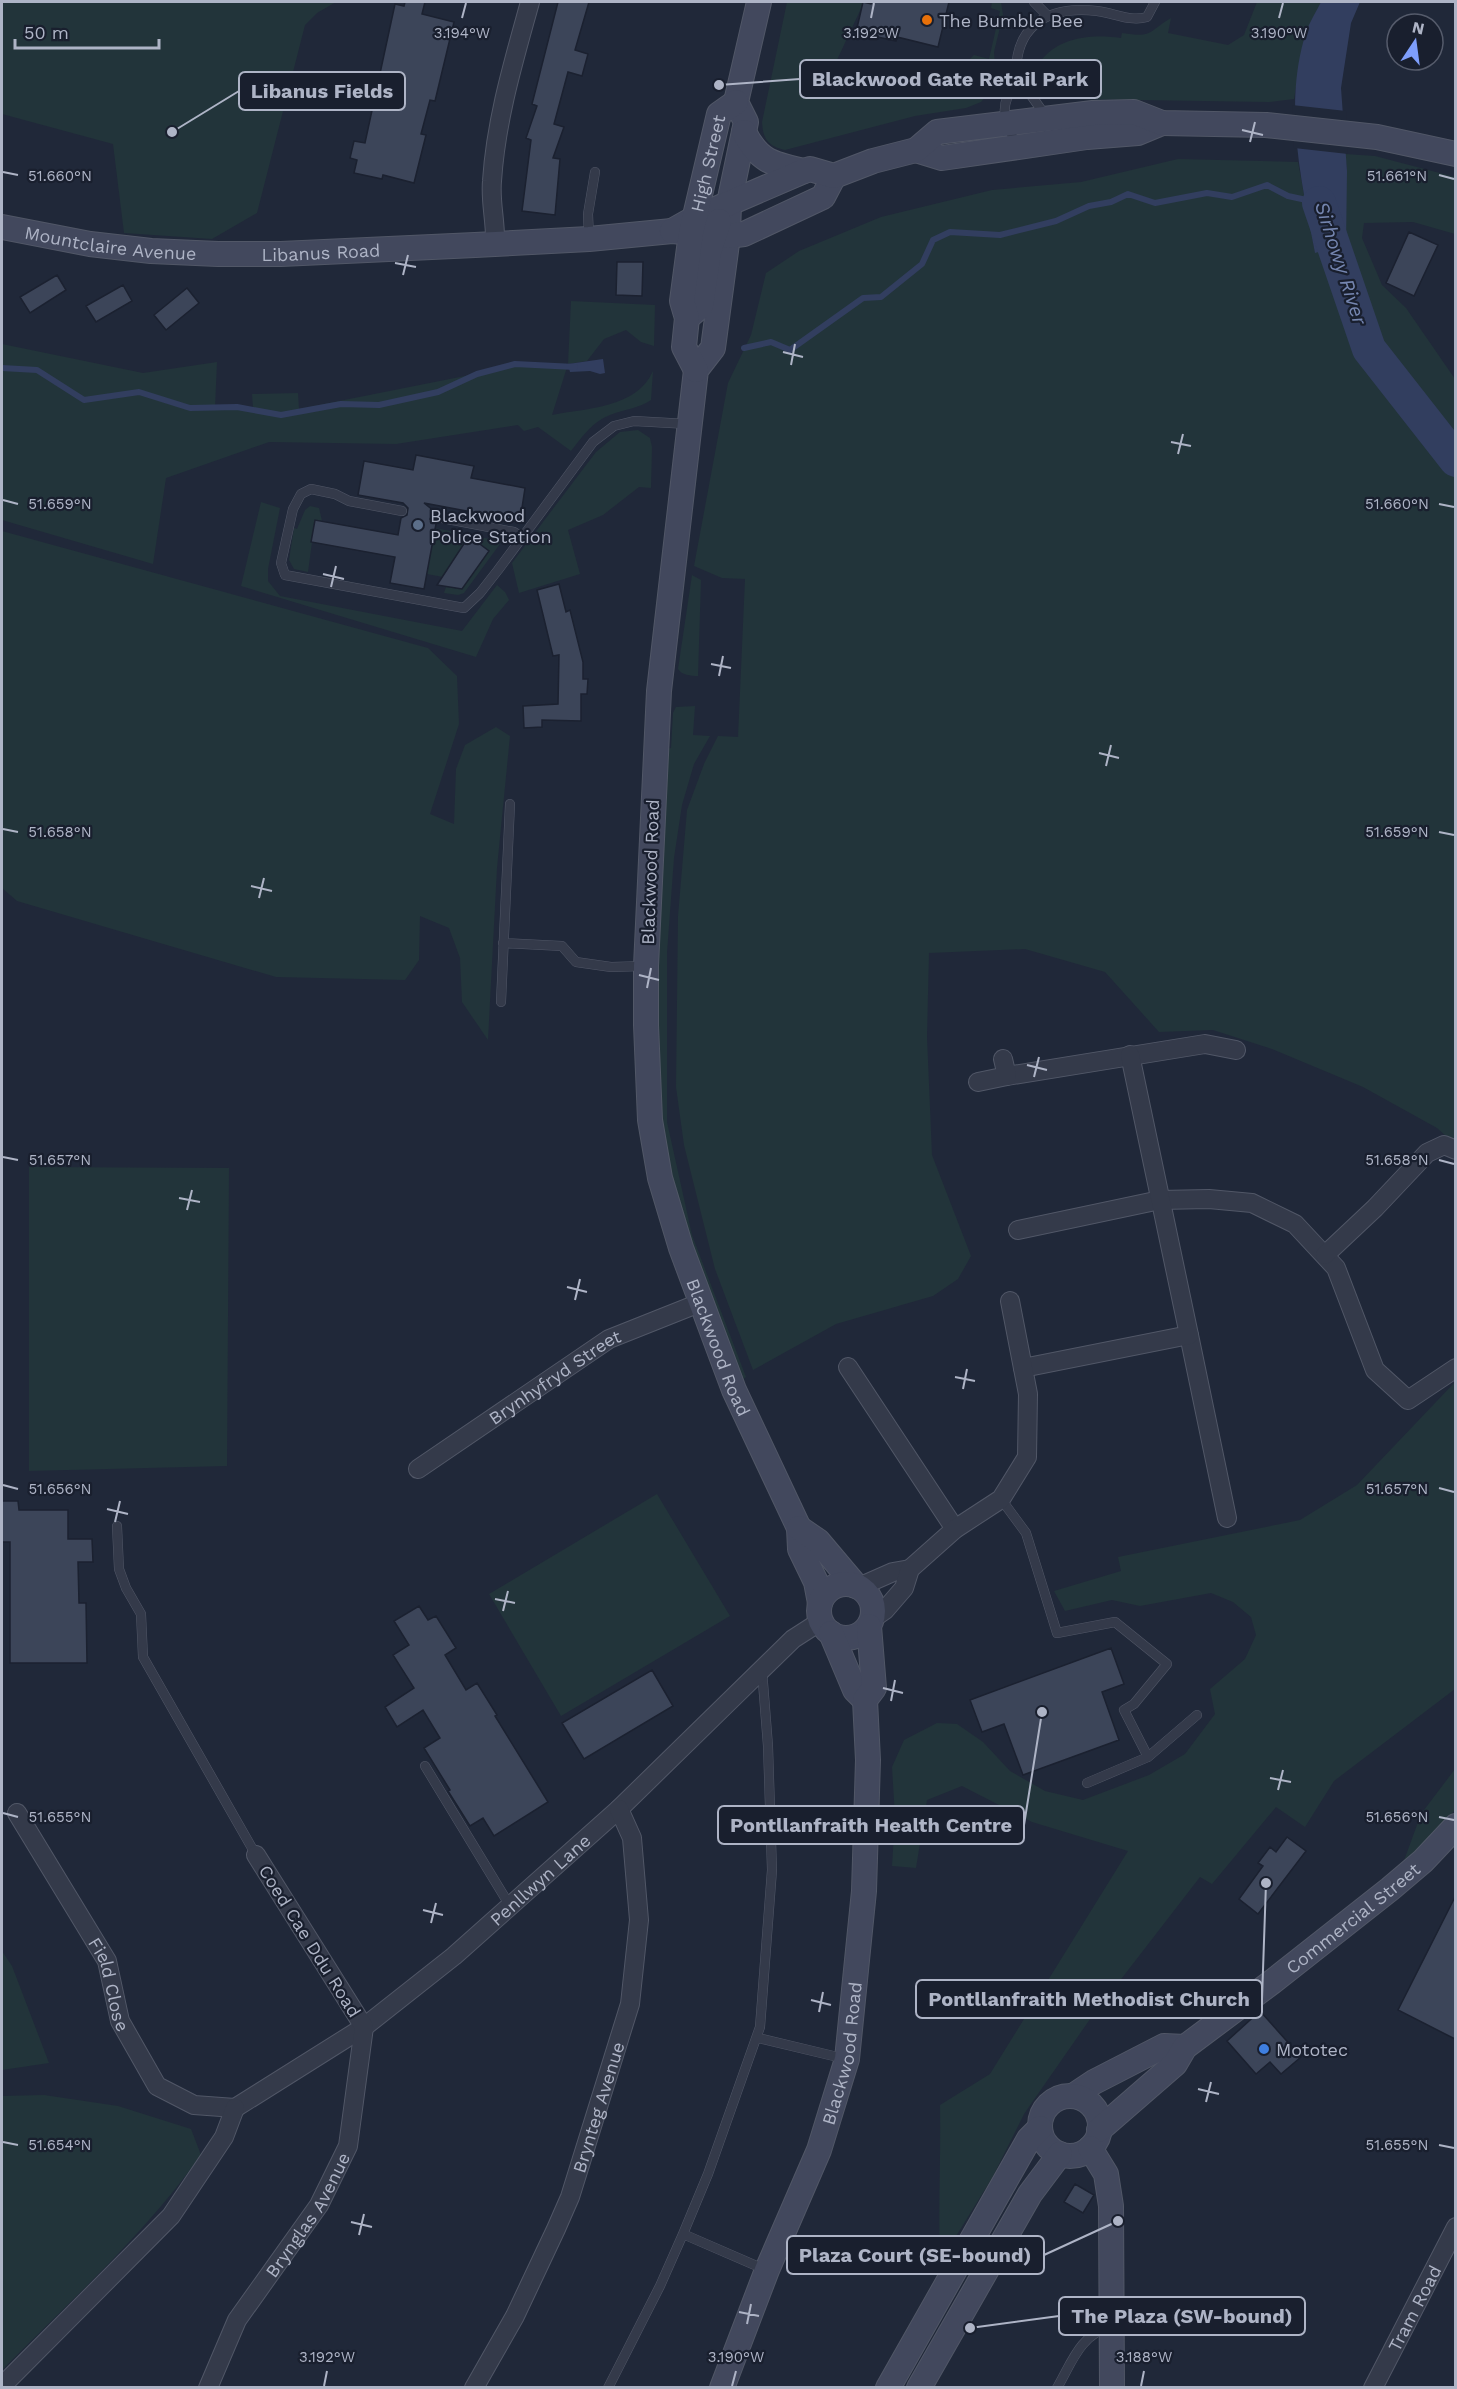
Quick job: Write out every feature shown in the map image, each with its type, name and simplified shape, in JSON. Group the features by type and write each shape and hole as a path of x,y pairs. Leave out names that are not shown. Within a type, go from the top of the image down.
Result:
{"main road":[{"name":"High Street","path":"708,225 744,132 746,122 736,102 759,2"},
{"name":"High Street","path":"708,225 719,114 736,102"},
{"path":"708,225 804,171 810,169 834,176 873,161 916,150 937,132 1051,120 1093,113 1134,112 1162,123 1266,125 1377,137 1455,154"},
{"path":"916,150 942,158 1017,146 1138,133 1162,123"},
{"path":"744,132 752,147 767,161 804,171"},
{"path":"708,225 744,234 823,197 834,176"},
{"name":"Libanus Road","path":"218,254 304,253 589,239 708,225"},
{"path":"696,370 684,347 687,318 701,306 708,225"},
{"name":"Blackwood Road","path":"708,225 713,348 696,370 662,655 649,872 646,966 650,1120 660,1178 681,1248 734,1390 799,1528 800,1549 816,1581 824,1619 855,1690 866,1700"},
{"name":"Mountclaire Avenue","path":"2,227 90,244 151,251 218,254"},
{"name":"Blackwood Road","path":"799,1528 818,1540 857,1586"},
{"path":"838,1585 857,1586 869,1597 872,1604 870,1622 861,1633 852,1637 841,1637 824,1619 831,1589 838,1585"},
{"name":"Blackwood Road","path":"722,2388 767,2270 819,2150 847,2059 864,1891 868,1760 866,1700 874,1688 870,1622"},
{"name":"Commercial Street","path":"1060,2154 1071,2156 1081,2154 1094,2139 1175,2064 1185,2047 1390,1889 1423,1861 1455,1826"},
{"path":"1073,2096 1094,2082 1164,2046 1185,2047"},
{"path":"919,2388 1030,2194 1060,2154 1051,2149 1042,2138 1041,2118 1045,2109 1053,2101 1073,2096 1086,2101 1094,2108 1099,2120 1094,2139 1106,2174 1111,2206 1112,2388"},
{"path":"888,2388 1029,2139 1040,2128"}],"street":[{"path":"495,244 495,220 491,203 499,120 530,2"},
{"path":"978,1082 1005,1067 1130,1055 1205,1044 1236,1050"},
{"path":"1130,1055 1227,1518"},
{"path":"1324,1256 1375,1208 1427,1153 1444,1145 1455,1150"},
{"path":"1018,1230 1160,1200 1209,1199 1252,1203 1295,1224 1336,1268 1375,1370 1408,1400 1455,1368"},
{"path":"857,1586 893,1572 910,1569 956,1529 1001,1499 1027,1456 1028,1394 1010,1301"},
{"name":"Brynhyfryd Street","path":"418,1469 609,1339 702,1302"},
{"path":"1023,1368 1189,1335"},
{"path":"848,1367 956,1529"},
{"path":"870,1622 885,1610 904,1588 910,1569"},
{"name":"Penllwyn Lane","path":"235,2108 364,2027 454,1956 619,1809 793,1639 824,1619"},
{"name":"Brynteg Avenue","path":"474,2388 514,2316 565,2208 630,2004 639,1920 632,1838 619,1809"},
{"name":"Field Close","path":"17,1813 107,1961 120,2021 157,2086 194,2105 235,2108"},
{"name":"Coed Cae Ddu Road","path":"256,1855 364,2027"},
{"name":"Brynglas Avenue","path":"208,2388 237,2320 319,2205 348,2146 364,2027"},
{"path":"2,2386 171,2216 224,2137 235,2108"},
{"name":"Tram Road","path":"1373,2388 1455,2227"}],"lane":[{"path":"1034,2 1048,16"},
{"path":"1017,146 1006,124 1005,106 1008,93 1017,84 1016,62 1019,46 1035,24 1048,16 1069,11 1098,11 1138,19 1147,16 1155,2"},
{"path":"1017,84 1028,90 1042,113 1051,120"},
{"path":"589,239 588,214 595,172"},
{"path":"402,511 349,501 335,494 311,489 301,494 293,509 281,563 285,575 464,608 480,593 498,570 593,442 614,426 634,421 689,424"},
{"path":"437,517 514,532 522,537"},
{"path":"501,1002 510,804"},
{"path":"503,943 562,946 576,962 611,967 646,966"},
{"path":"1001,1499 1026,1533 1057,1633 1115,1622 1167,1664 1134,1704 1124,1710 1148,1757"},
{"path":"117,1526 119,1569 126,1588 141,1614 143,1657 256,1855"},
{"path":"608,2388 683,2234 708,2174 758,2038 772,1870 768,1746 762,1670"},
{"path":"1087,1783 1148,1757 1197,1715"},
{"path":"425,1766 510,1906"},
{"path":"758,2038 847,2059"},
{"path":"683,2234 767,2270"},
{"path":"1057,2388 1085,2340 1098,2330 1113,2326"}],"shaded area":[{"path":"2,2 336,2 317,13 305,25 257,213 212,239 124,233 113,144 2,114"},
{"path":"787,2 864,2 837,60 872,82 984,76 983,65 966,63 974,55 989,59 1000,11 991,8 992,2 1001,2 1003,15 994,52 996,75 989,93 981,102 966,108 915,116 785,150 774,146 765,137 762,122"},
{"path":"1257,2 1321,2 1304,38 1294,99 1269,102 1070,99 1049,88 1037,67 1053,49 1063,44 1085,38 1121,38 1122,33 1140,35 1150,33 1171,18 1168,33 1228,45 1244,35"},
{"path":"1345,154 1375,156 1455,177 1455,234 1413,222 1364,223 1362,238 1382,285 1406,308 1455,379 1455,1144 1437,1128 1363,1087 1272,1049 1213,1030 1159,1032 1105,972 1025,949 929,953 927,1037 932,1155 971,1256 958,1279 933,1296 836,1324 753,1370 715,1269 684,1145 676,1087 678,916 687,810 704,764 718,736 738,737 745,579 722,578 694,566 728,383 751,335 766,273 799,251 881,217 992,190 1081,182 1178,159 1298,162 1315,252 1347,171"},
{"path":"571,301 655,305 654,346 641,342 626,330 604,339 587,361 568,364"},
{"path":"2,344 143,373 217,362 215,408 253,407 252,394 298,393 299,409 500,369 513,362 568,364 552,415 595,408 623,399 646,383 653,371 651,400 598,421 571,451 538,427 524,431 518,425 396,444 269,442 166,478 153,564 2,520"},
{"path":"638,430 650,438 652,447 651,488 639,487 603,515 568,530 580,574 519,593 512,563 596,452 620,432"},
{"path":"261,502 280,508 268,569 268,581 280,596 462,631 497,585 505,592 509,600 493,619 476,657 241,586"},
{"path":"310,506 319,508 322,521 315,520 308,572 294,569 289,560 294,528 297,529 305,510"},
{"path":"435,528 495,540 500,544 464,593 458,595 444,593 446,587 462,589 489,551 443,577 427,574"},
{"path":"2,531 428,648 457,676 459,724 430,814 454,824 456,769 465,745 496,727 510,736 497,868 488,1040 462,1002 460,958 449,928 420,916 419,960 405,980 276,977 17,901 2,888"},
{"path":"692,575 701,580 698,676 686,675 678,669"},
{"path":"695,706 693,735 710,736 694,764 682,805 674,858 667,953 667,1122 692,1235 746,1377 743,1379 693,1252 674,1189 660,1118 657,926 664,749 671,748 673,713 676,707"},
{"path":"29,1167 229,1168 227,1466 29,1471"},
{"path":"1455,1382 1455,1689 1334,1781 1305,1827 1276,1807 1212,1884 1200,1877 1088,2022 1024,2114 992,2178 940,2262 940,2105 990,2074 1128,1851 1032,1822 962,1786 927,1800 916,1868 892,1866 895,1817 892,1767 904,1740 937,1723 957,1724 983,1742 1010,1771 1045,1791 1083,1800 1149,1775 1185,1754 1215,1714 1210,1689 1245,1659 1256,1635 1251,1617 1233,1602 1211,1593 1140,1606 1112,1600 1065,1611 1054,1591 1121,1571 1118,1557 1300,1520 1357,1485"},
{"path":"657,1494 730,1616 561,1716 489,1594"},
{"path":"1455,1769 1455,1810 1402,1866 1421,1814"},
{"path":"2,1951 12,1966 49,2063 2,2070"},
{"path":"44,2095 118,2106 191,2129 201,2155 131,2240 2,2370 2,2096"}],"water":[{"path":"1321,2 1360,2 1351,23 1341,88 1347,171 1346,244 1315,253 1297,146 1295,93 1305,34"},
{"path":"603,359 605,373 570,372 568,364"}],"pier":[{"path":"1292,105 1346,111 1348,154 1294,148"}],"building":[{"path":"405,2 425,2 422,14 454,22 435,101 430,100 421,134 426,135 414,183 383,175 382,179 354,173 357,160 350,158 354,141 365,143 395,4 404,6"},
{"path":"558,2 589,2 575,50 588,54 582,76 568,72 554,124 564,127 553,158 560,159 555,215 522,211 531,140 526,138 537,106 532,104"},
{"path":"863,2 871,4 872,2 949,2 938,47 897,37 896,41 873,36 874,32 857,28"},
{"path":"1409,232 1438,245 1414,296 1386,283"},
{"path":"617,262 643,262 642,296 616,295"},
{"path":"57,275 66,290 30,313 20,297"},
{"path":"123,285 132,301 96,322 86,306"},
{"path":"187,288 199,303 166,330 154,315"},
{"name":"Blackwood Police Station","path":"416,455 474,466 471,478 525,488 520,521 424,503 434,511 430,519 436,524 424,589 390,583 395,557 311,542 315,520 398,535 401,518 407,515 408,508 403,503 358,495 364,461 413,470"},
{"path":"469,536 489,551 462,589 437,585"},
{"path":"559,584 566,612 570,610 583,662 583,679 588,679 587,694 581,694 581,721 542,720 542,727 524,728 523,706 558,704 559,655 553,656 537,590"},
{"path":"2,1501 18,1501 19,1510 68,1510 68,1539 92,1539 93,1562 78,1562 79,1603 86,1603 87,1663 10,1663 10,1542 2,1542"},
{"path":"419,1606 428,1620 436,1616 456,1648 445,1655 466,1690 477,1683 548,1802 494,1836 483,1818 470,1826 448,1791 450,1790 424,1748 440,1738 423,1710 397,1727 385,1707 414,1688 393,1655 409,1645 394,1621"},
{"path":"1111,1648 1124,1684 1102,1692 1119,1740 1023,1775 1004,1724 982,1732 970,1700"},
{"path":"652,1670 673,1706 584,1759 562,1723"},
{"path":"1287,1837 1306,1851 1258,1914 1239,1899 1263,1866 1258,1863 1270,1847 1276,1852"},
{"path":"1455,1897 1455,2039 1398,2010"},
{"name":"Mototec","path":"1260,2011 1301,2057 1281,2074 1270,2062 1256,2074 1227,2041"},
{"path":"1075,2184 1094,2195 1083,2213 1064,2202"}],"waterway":[{"path":"744,348 771,342 790,350 863,298 881,297 922,264 933,240 950,232 1000,235 1056,221 1089,206 1111,202 1128,194 1155,203 1207,193 1232,197 1267,185 1288,196 1311,201"},
{"name":"Sirhowy River","path":"1319,203 1369,349 1456,460"},
{"path":"2,368 37,370 84,400 139,392 190,408 237,407 281,415 341,404 379,405 438,392 477,374 515,364 575,367"}],"place":[{"name":"The Bumble Bee","path":"927,20"},
{"name":"Blackwood Gate Retail Park","path":"719,85"},
{"name":"Libanus Fields","path":"172,132"},
{"name":"Blackwood Police Station","path":"418,525"},
{"name":"Pontllanfraith Health Centre","path":"1042,1712"},
{"name":"Pontllanfraith Methodist Church","path":"1266,1883"},
{"name":"Mototec","path":"1264,2049"},
{"name":"Plaza Court (SE-bound)","path":"1118,2221"},
{"name":"The Plaza (SW-bound)","path":"970,2328"}]}
